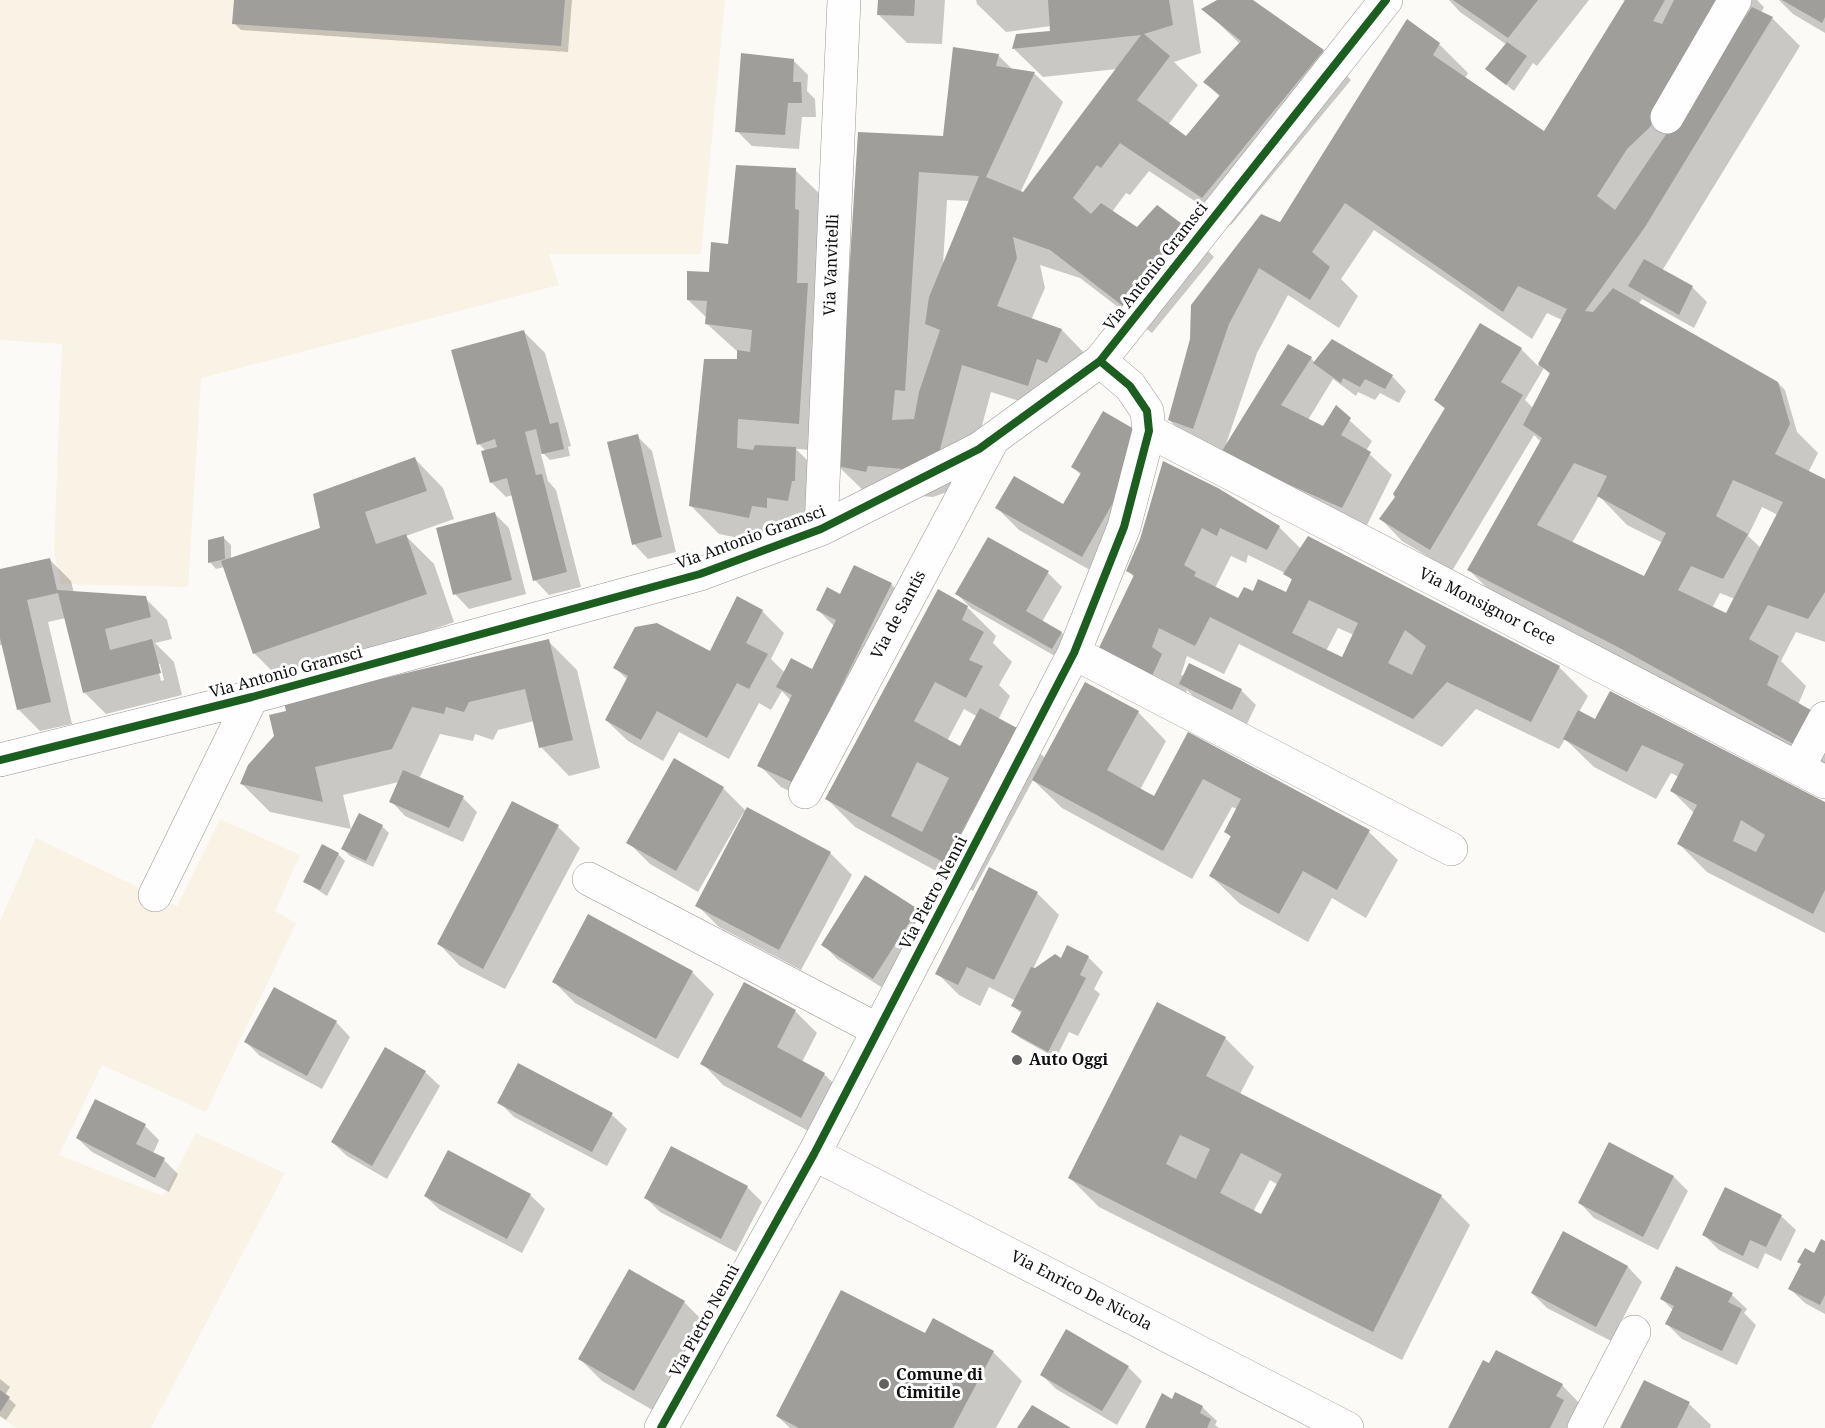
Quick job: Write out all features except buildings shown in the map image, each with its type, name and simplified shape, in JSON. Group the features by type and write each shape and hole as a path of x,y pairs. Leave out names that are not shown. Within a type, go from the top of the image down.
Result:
{"street":[{"name":"Via Vanvitelli","path":"821,529 844,0"},
{"name":"Via Antonio Gramsci","path":"0,760 252,697 700,574 821,529 979,449 1100,361 1386,0"},
{"path":"1667,117 1735,0"},
{"name":"Via Pietro Nenni","path":"661,1428 814,1154 1074,653 1124,527 1149,431 1147,411 1130,386 1100,361"},
{"name":"Via Monsignor Cece","path":"1149,431 1811,775"},
{"name":"Via de Santis","path":"805,792 993,439"},
{"path":"1074,653 1451,849"},
{"path":"155,895 252,697"},
{"path":"1811,775 1825,718"},
{"path":"589,879 878,1030"},
{"name":"Via Enrico De Nicola","path":"814,1154 1347,1428"},
{"path":"1584,1428 1634,1332"}],"shaded area":[{"path":"0,0 234,0 232,23 561,46 565,0 725,0 701,254 549,254 559,285 201,378 188,587 61,584 54,551 62,344 0,340"},
{"path":"220,819 300,855 275,911 296,923 206,1112 102,1065 59,1155 163,1196 196,1133 285,1173 151,1428 17,1428 0,1418 0,922 36,838 177,906"}],"cycle path":[{"path":"0,760 252,697 700,574 821,529 979,449 1100,361 1386,0"},
{"path":"661,1428 814,1154 1074,653 1124,527 1149,431 1147,411 1130,386 1100,361"}],"place":[{"name":"Auto Oggi","path":"1017,1060"},
{"name":"Comune di Cimitile","path":"884,1384"}]}
